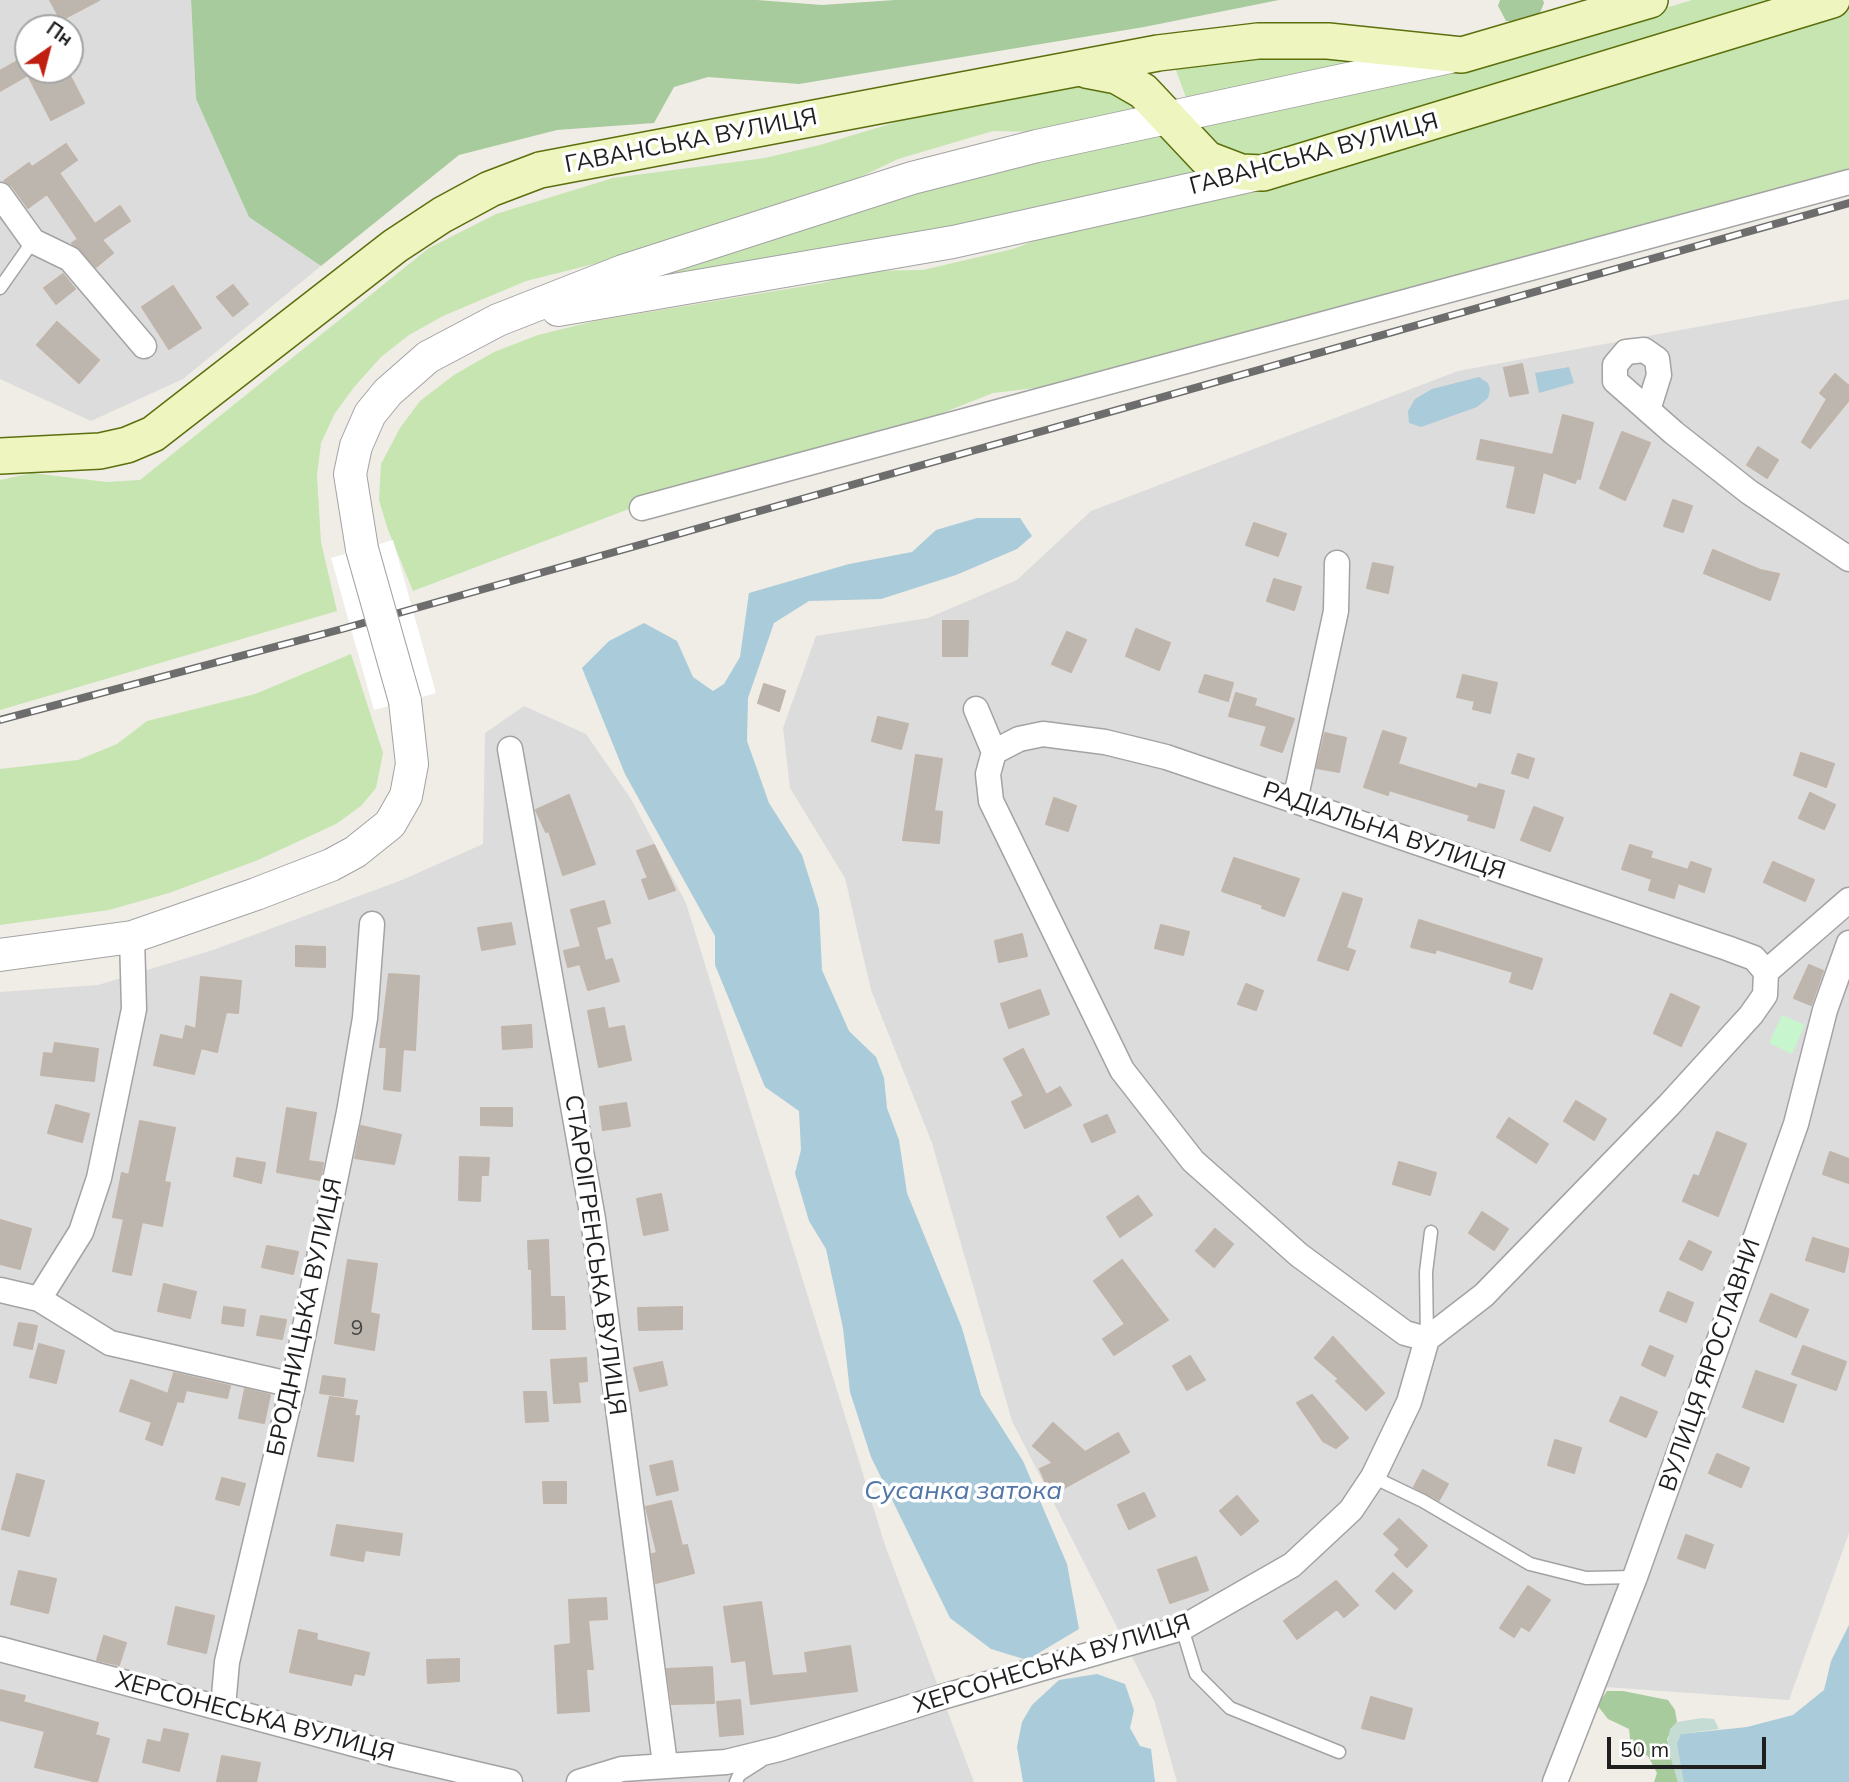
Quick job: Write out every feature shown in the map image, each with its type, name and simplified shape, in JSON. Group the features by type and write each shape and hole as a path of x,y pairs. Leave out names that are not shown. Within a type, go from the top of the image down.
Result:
{"main road":[{"name":"ГАВАНСЬКА ВУЛИЦЯ","path":"0,456 100,451 127,445 153,434 395,246 442,215 490,189 540,170 1158,53 1258,41 1328,41 1462,55 1650,0"},
{"name":"ГАВАНСЬКА ВУЛИЦЯ","path":"1263,173 1832,0"},
{"path":"1080,69 1131,83 1169,117 1207,159 1241,172 1263,173"}],"street":[{"name":"ГАВАНСЬКА ВУЛИЦЯ","path":"0,955 132,937 331,865 377,836 401,809 410,783 412,742 405,701 362,549 350,474 356,446 370,414 388,392 428,357 498,320 624,271 912,177 1169,117 1462,55"},
{"name":"ГАВАНСЬКА ВУЛИЦЯ","path":"498,320 953,242 1263,173"},
{"path":"642,508 1849,182"},
{"path":"0,195 33,241 71,259 144,346"},
{"path":"1648,410 1749,492 1849,559"},
{"path":"1295,801 1336,611 1337,563"},
{"path":"976,709 994,752 988,775 990,801 1122,1070 1193,1161 1320,1270 1405,1332 1427,1339 1484,1295 1669,1105 1751,1015 1765,995 1766,972 1849,900"},
{"name":"РАДІАЛЬНА ВУЛИЦЯ","path":"994,752 1019,739 1043,734 1105,742 1166,757 1727,948 1754,958 1766,972"},
{"name":"СТАРОІГРЕНСЬКА ВУЛИЦЯ","path":"510,749 593,1219 665,1764"},
{"name":"БРОДНИЦЬКА ВУЛИЦЯ","path":"223,1707 227,1662 293,1385 356,1072 365,1018 372,924"},
{"path":"40,1299 81,1233 99,1178 134,1009 132,937"},
{"name":"ВУЛИЦЯ ЯРОСЛАВНИ","path":"1555,1782 1635,1577 1796,1124 1825,1010 1849,943"},
{"path":"0,1290 40,1299 110,1343 293,1385"},
{"name":"ХЕРСОНЕСЬКА ВУЛИЦЯ","path":"579,1782 622,1769 665,1764 726,1762 779,1749 1029,1671 1182,1628 1292,1566 1351,1510 1373,1477 1409,1402 1427,1339"},
{"name":"ХЕРСОНЕСЬКА ВУЛИЦЯ","path":"0,1649 223,1707 403,1758 510,1782"}],"lane":[{"path":"0,288 33,241"},
{"path":"1427,1339 1426,1272 1431,1232"},
{"path":"1373,1477 1423,1502 1530,1564 1586,1578 1635,1577"},
{"path":"1182,1628 1196,1674 1230,1708 1339,1752"},
{"path":"736,1782 738,1775 779,1749"}],"shaded area":[{"path":"0,0 191,0 196,99 249,216 321,266 183,379 91,421 0,379"},
{"path":"1849,299 1849,1533 1789,1700 1591,1686 1554,1782 1177,1782 1154,1700 1012,1421 932,1143 871,990 845,878 790,788 783,728 816,636 928,618 1017,580 1091,511 1458,371"},
{"path":"524,706 586,734 631,799 686,903 885,1545 974,1782 0,1782 0,992 98,985 213,950 402,880 483,844 485,733"}],"green space":[{"path":"191,0 757,0 822,5 895,0 1279,0 1144,27 799,84 708,77 674,87 654,123 557,130 459,155 321,266 249,217 196,99"},
{"path":"1500,0 1543,0 1544,3 1540,13 1524,21 1506,21 1498,6"},
{"path":"1692,0 1784,0 1247,161 1229,157 1192,125 1571,37"},
{"path":"1849,6 1849,175 1085,382 993,393 907,427 650,501 413,591 388,530 379,500 381,464 400,428 420,401 454,375 494,352 538,335 595,321 823,283 862,271 923,270 1013,249 1073,226 1319,168"},
{"path":"1341,54 1361,64 1187,100 1174,65 1203,59"},
{"path":"1068,83 1098,83 1140,109 1040,132 993,131 898,159 850,182 614,259 526,281 443,316 409,335 381,357 355,386 335,413 321,443 317,476 321,542 337,611 0,710 0,480 32,473 106,482 140,480 429,248 496,214 613,178 765,158 900,121"},
{"path":"1162,131 1205,173 901,238 634,282 910,189"},
{"path":"351,654 383,753 376,788 361,806 336,824 258,860 169,893 109,910 0,925 0,769 78,760 117,744 147,721 255,694"},
{"path":"1782,1015 1805,1025 1792,1054 1769,1043"},
{"path":"1607,1691 1623,1691 1668,1700 1675,1710 1677,1722 1667,1739 1678,1782 1654,1782 1657,1773 1648,1756 1631,1747 1629,1729 1608,1719 1597,1705"},
{"path":"1714,1719 1719,1729 1681,1734 1684,1782 1678,1782 1667,1746 1670,1729 1677,1722"}],"water":[{"path":"1569,367 1574,383 1539,393 1535,373"},
{"path":"1479,377 1488,383 1490,390 1488,398 1477,407 1421,427 1409,423 1408,411 1415,399 1432,389"},
{"name":"Сусанка затока","path":"977,518 1020,518 1032,536 1017,549 956,575 881,599 809,601 774,623 748,698 747,741 769,803 802,855 819,909 822,970 849,1031 876,1057 884,1078 887,1108 899,1140 907,1193 962,1328 981,1395 1023,1461 1067,1564 1079,1629 1027,1660 991,1649 950,1618 871,1457 850,1392 843,1328 826,1249 809,1221 795,1173 801,1150 799,1111 765,1087 715,965 715,936 625,774 582,668 609,641 644,623 677,641 693,677 713,691 724,684 740,657 749,593 849,564 912,552 936,530"},
{"path":"1849,1625 1849,1782 1684,1782 1677,1744 1681,1734 1747,1727 1793,1715 1824,1690 1831,1661"},
{"path":"1097,1674 1125,1684 1134,1710 1130,1728 1140,1746 1151,1749 1155,1782 1023,1782 1017,1747 1022,1722 1032,1705 1059,1680"}],"pier":[{"path":"393,540 436,693 374,710 331,558"}],"building":[{"path":"50,0 99,0 72,14 58,14"},
{"path":"14,63 14,83 0,91 0,71"},
{"path":"33,84 74,84 84,103 51,120"},
{"path":"66,144 77,160 59,173 95,224 120,206 130,221 102,240 113,253 96,267 72,243 78,239 47,194 28,208 12,186 4,181 29,163 32,167"},
{"path":"63,274 75,289 56,304 44,288"},
{"path":"233,285 248,304 233,316 217,297"},
{"path":"173,286 201,328 169,349 142,307"},
{"path":"57,322 99,360 79,383 37,345"},
{"path":"1522,364 1528,393 1510,396 1504,368"},
{"path":"1835,374 1849,386 1849,400 1810,448 1802,442 1827,399 1820,393"},
{"path":"1563,415 1593,423 1580,479 1577,478 1575,483 1543,472 1534,513 1507,507 1516,466 1477,459 1481,440 1553,455"},
{"path":"1622,432 1650,443 1625,500 1600,488"},
{"path":"1758,447 1778,460 1767,478 1747,465"},
{"path":"1673,500 1692,506 1683,532 1664,526"},
{"path":"1254,523 1286,534 1278,556 1246,545"},
{"path":"1713,550 1760,570 1779,574 1770,600 1704,573"},
{"path":"1373,563 1393,567 1388,593 1367,588"},
{"path":"1274,579 1301,587 1294,610 1267,601"},
{"path":"943,621 968,621 967,656 943,656"},
{"path":"1136,629 1170,643 1159,670 1126,656"},
{"path":"1067,632 1086,640 1071,672 1052,664"},
{"path":"1205,675 1233,683 1228,701 1199,692"},
{"path":"1463,675 1497,683 1490,713 1473,709 1475,701 1457,697"},
{"path":"764,684 785,691 779,711 758,703"},
{"path":"1236,693 1256,699 1254,706 1294,719 1282,752 1261,745 1267,726 1229,716"},
{"path":"878,717 908,724 901,749 872,741"},
{"path":"1383,731 1406,738 1398,764 1477,789 1479,784 1504,791 1494,828 1468,820 1470,815 1389,790 1388,795 1364,787"},
{"path":"1325,733 1346,738 1339,772 1317,768"},
{"path":"1801,753 1834,764 1826,787 1794,775"},
{"path":"1518,754 1534,759 1528,778 1512,773"},
{"path":"916,755 942,759 934,811 942,812 939,843 903,840"},
{"path":"1810,793 1835,805 1824,829 1799,818"},
{"path":"569,795 595,864 563,875 549,831 546,832 536,810"},
{"path":"1054,798 1076,806 1068,831 1046,824"},
{"path":"1534,807 1563,818 1550,851 1521,840"},
{"path":"654,845 675,890 649,899 642,880 648,878 637,851"},
{"path":"1630,845 1652,852 1650,858 1688,870 1691,862 1711,869 1704,892 1678,883 1674,898 1649,890 1652,879 1622,869"},
{"path":"1234,858 1299,879 1284,916 1262,908 1263,905 1222,891"},
{"path":"1773,862 1814,880 1805,901 1764,882"},
{"path":"1343,893 1362,899 1346,948 1355,951 1348,970 1318,960"},
{"path":"604,901 610,923 596,927 605,961 612,959 619,981 588,990 580,964 568,967 564,951 581,947 571,910"},
{"path":"1419,920 1542,959 1532,989 1510,982 1513,972 1436,949 1435,953 1411,947"},
{"path":"511,923 515,944 482,950 478,928"},
{"path":"1161,925 1189,932 1183,955 1155,948"},
{"path":"1022,934 1027,956 999,962 995,941"},
{"path":"296,946 325,947 325,967 296,966"},
{"path":"1809,965 1823,971 1811,1005 1794,998"},
{"path":"389,974 419,976 415,1050 403,1049 400,1091 384,1089 387,1047 380,1047"},
{"path":"201,977 241,981 238,1013 226,1012 217,1052 201,1048 194,1074 154,1065 161,1035 183,1040 186,1026 196,1029"},
{"path":"1246,984 1263,991 1256,1010 1238,1004"},
{"path":"1040,990 1049,1014 1009,1028 1001,1004"},
{"path":"1671,994 1699,1007 1681,1046 1654,1033"},
{"path":"604,1008 608,1029 624,1026 631,1060 599,1067 588,1011"},
{"path":"531,1025 532,1047 503,1049 502,1027"},
{"path":"55,1043 98,1049 94,1081 41,1075 44,1053 53,1054"},
{"path":"1023,1049 1046,1095 1060,1087 1071,1105 1025,1128 1012,1102 1024,1096 1004,1059"},
{"path":"1576,1101 1606,1119 1594,1140 1564,1121"},
{"path":"626,1103 630,1126 603,1130 600,1107"},
{"path":"56,1105 89,1114 82,1142 48,1133"},
{"path":"287,1108 316,1113 308,1161 323,1163 320,1180 277,1172"},
{"path":"481,1108 512,1108 512,1126 481,1125"},
{"path":"1107,1115 1115,1132 1092,1142 1084,1125"},
{"path":"1509,1118 1548,1144 1536,1163 1497,1137"},
{"path":"140,1121 175,1128 164,1182 170,1183 162,1226 142,1222 131,1275 113,1271 124,1219 113,1217 122,1173 129,1175"},
{"path":"361,1126 401,1135 394,1164 355,1158"},
{"path":"1717,1132 1746,1144 1718,1216 1683,1201 1694,1175 1699,1177"},
{"path":"1830,1152 1849,1159 1849,1183 1823,1174"},
{"path":"460,1157 489,1158 488,1175 481,1175 480,1201 459,1200"},
{"path":"237,1158 265,1163 261,1183 234,1176"},
{"path":"1399,1162 1436,1173 1430,1195 1393,1184"},
{"path":"661,1194 668,1230 644,1235 637,1199"},
{"path":"1138,1196 1152,1215 1120,1237 1107,1217"},
{"path":"1482,1212 1508,1229 1494,1250 1469,1233"},
{"path":"0,1220 31,1229 20,1269 0,1264"},
{"path":"1215,1229 1233,1244 1214,1267 1196,1251"},
{"path":"1813,1238 1849,1249 1844,1272 1806,1260"},
{"path":"548,1240 550,1297 564,1297 565,1329 533,1329 532,1269 529,1269 528,1241"},
{"path":"1689,1241 1711,1252 1702,1270 1680,1259"},
{"path":"267,1246 298,1252 293,1274 262,1267"},
{"path":"348,1260 377,1264 370,1313 379,1315 374,1350 335,1343"},
{"path":"1122,1260 1168,1320 1114,1355 1103,1339 1125,1324 1094,1281"},
{"path":"164,1284 196,1292 190,1318 158,1311"},
{"path":"1668,1292 1693,1303 1686,1322 1660,1311"},
{"path":"1771,1294 1808,1310 1796,1337 1760,1321"},
{"path":"224,1307 245,1310 243,1326 222,1323"},
{"path":"682,1307 682,1329 639,1330 638,1308"},
{"path":"261,1316 286,1320 282,1339 257,1335"},
{"path":"19,1323 37,1326 32,1349 14,1345"},
{"path":"1333,1337 1384,1393 1366,1410 1336,1381 1339,1379 1315,1358"},
{"path":"39,1344 64,1351 56,1383 30,1377"},
{"path":"1650,1346 1673,1356 1665,1376 1642,1365"},
{"path":"1803,1346 1846,1362 1836,1390 1792,1374"},
{"path":"1190,1356 1205,1380 1187,1390 1173,1366"},
{"path":"586,1358 587,1381 578,1382 580,1402 554,1403 551,1360"},
{"path":"662,1362 667,1385 640,1391 634,1368"},
{"path":"1756,1371 1796,1385 1783,1422 1743,1407"},
{"path":"174,1373 230,1386 227,1398 186,1390 183,1402 177,1401 162,1445 146,1439 152,1422 120,1411 131,1380 168,1394"},
{"path":"323,1376 345,1379 343,1396 320,1393"},
{"path":"245,1389 270,1395 264,1423 239,1418"},
{"path":"524,1392 546,1392 548,1421 526,1422"},
{"path":"1312,1395 1348,1438 1336,1448 1323,1441 1297,1403"},
{"path":"330,1397 357,1401 354,1416 359,1416 353,1461 318,1456"},
{"path":"1621,1397 1657,1412 1646,1437 1610,1421"},
{"path":"1053,1423 1085,1452 1118,1433 1129,1452 1051,1495 1040,1469 1053,1463 1033,1446"},
{"path":"1555,1440 1581,1448 1574,1473 1548,1465"},
{"path":"1717,1454 1749,1468 1741,1487 1709,1473"},
{"path":"672,1461 678,1490 657,1495 650,1466"},
{"path":"1423,1470 1448,1484 1439,1500 1414,1487"},
{"path":"17,1474 44,1481 29,1536 2,1529"},
{"path":"222,1478 245,1484 239,1505 216,1499"},
{"path":"543,1482 566,1482 566,1503 544,1503"},
{"path":"1144,1493 1155,1516 1129,1529 1118,1505"},
{"path":"1237,1496 1258,1521 1241,1535 1220,1511"},
{"path":"671,1501 682,1546 687,1545 694,1573 656,1583 652,1554 657,1553 646,1507"},
{"path":"1399,1519 1427,1546 1407,1567 1395,1555 1400,1549 1384,1534"},
{"path":"337,1525 402,1534 399,1555 365,1550 363,1561 331,1555"},
{"path":"1686,1535 1713,1545 1705,1568 1678,1558"},
{"path":"1196,1557 1208,1590 1170,1603 1158,1570"},
{"path":"19,1571 56,1579 48,1613 11,1604"},
{"path":"1393,1573 1412,1591 1395,1609 1376,1591"},
{"path":"1336,1581 1358,1605 1344,1617 1337,1609 1297,1639 1284,1621"},
{"path":"1528,1586 1550,1600 1529,1631 1521,1626 1514,1637 1500,1628"},
{"path":"606,1598 607,1619 588,1620 593,1669 586,1669 589,1711 558,1713 555,1646 571,1644 569,1600"},
{"path":"761,1602 772,1676 808,1673 805,1653 850,1646 857,1691 751,1704 746,1660 732,1662 724,1607"},
{"path":"176,1607 214,1616 206,1653 168,1644"},
{"path":"299,1630 317,1634 316,1640 369,1653 364,1675 354,1673 351,1685 290,1672"},
{"path":"104,1636 126,1643 119,1665 97,1660"},
{"path":"459,1659 459,1681 428,1683 427,1660"},
{"path":"712,1667 714,1703 672,1704 667,1669"},
{"path":"0,1690 25,1696 23,1702 98,1723 95,1735 109,1739 97,1782 35,1767 45,1731 0,1720"},
{"path":"1371,1697 1412,1709 1404,1739 1362,1728"},
{"path":"740,1700 743,1734 720,1736 717,1702"},
{"path":"164,1729 188,1734 179,1771 143,1762 148,1740 161,1743"},
{"path":"222,1756 260,1763 256,1782 217,1782"}],"railway":[{"path":"0,720 342,629 1849,203"}]}
